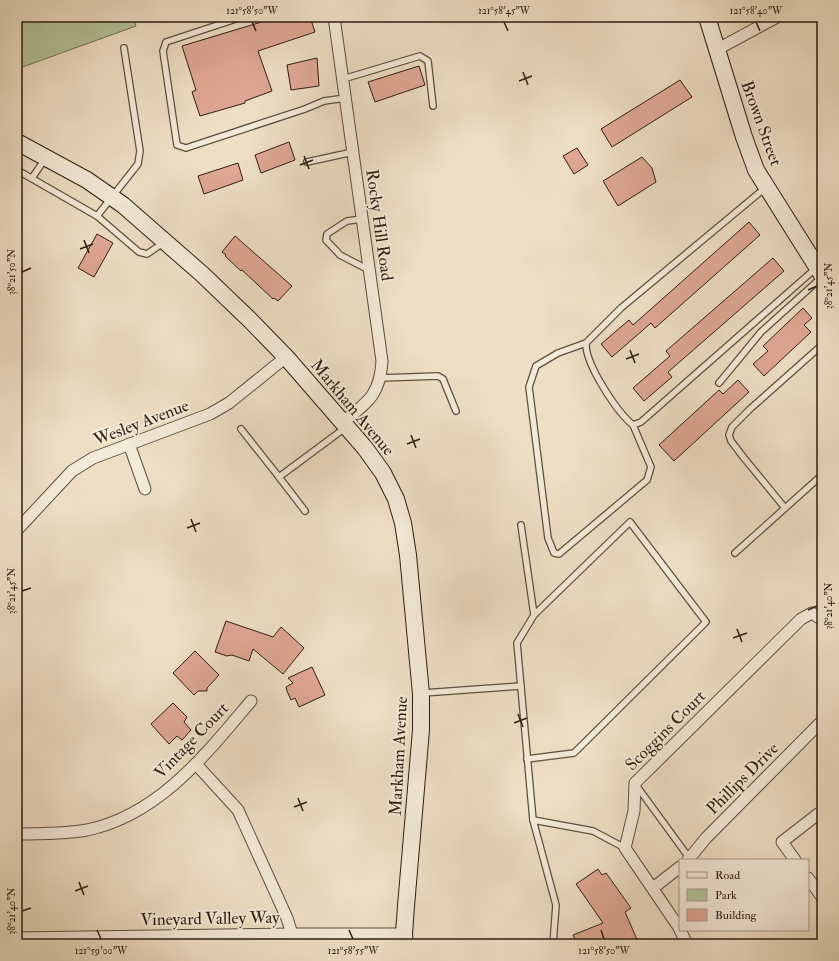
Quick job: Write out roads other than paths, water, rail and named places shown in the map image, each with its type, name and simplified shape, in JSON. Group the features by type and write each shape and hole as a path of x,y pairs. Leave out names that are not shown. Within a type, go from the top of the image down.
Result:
{"street":[{"name":"Rocky Hill Road","path":"334,17 382,361 381,378 375,392 345,424"},
{"name":"Brown Street","path":"707,17 716,50 756,170 820,273"},
{"path":"716,50 777,17"},
{"name":"Markham Avenue","path":"17,142 87,180 112,198 165,241 245,314 286,357 365,448 383,473 396,499 403,523 408,555 421,694 421,730 405,939"},
{"name":"Wesley Avenue","path":"17,530 72,471 93,458 210,414 229,403 286,357"},
{"path":"129,444 146,490"},
{"name":"Scoggins Court","path":"625,848 634,811 635,783 801,619 812,613 822,620"},
{"name":"Vintage Court","path":"17,834 66,833 110,823 145,807 180,781 251,701"},
{"name":"Phillips Drive","path":"690,859 706,838 822,721"},
{"path":"196,764 238,810 288,918 292,934"},
{"path":"794,859 782,842 818,814 822,821"},
{"path":"625,848 654,888 679,928"},
{"path":"654,888 679,868"},
{"path":"809,879 822,897"},
{"path":"681,931 688,944"},
{"name":"Vineyard Valley Way","path":"17,938 70,941 292,934 405,939"}],"lane":[{"path":"242,17 166,42 163,51 178,145 186,148 305,109 324,100 346,98"},
{"path":"97,216 138,164 140,151 124,48"},
{"path":"343,79 420,56 428,61 433,106"},
{"path":"308,162 353,152"},
{"path":"32,178 46,158"},
{"path":"17,170 97,216 139,252 147,254 153,252 165,241"},
{"path":"586,343 586,350 601,382 622,416 633,424 650,467 647,480 559,554 554,553 548,538 529,387 536,366 558,353 586,343 621,308 767,187"},
{"path":"362,219 347,221 327,234 326,240 340,255 369,270"},
{"path":"719,383 761,332 820,273"},
{"path":"633,424 641,422 820,273"},
{"path":"785,508 744,458 731,441 729,435 732,427 750,409 822,345"},
{"path":"381,378 438,376 443,379 456,411"},
{"path":"279,478 345,424"},
{"path":"241,429 305,511"},
{"path":"735,553 822,475"},
{"path":"527,759 574,753 706,622 630,522 534,615 516,644 527,759 533,820 556,905 553,944"},
{"path":"521,525 534,615"},
{"path":"421,694 520,686"},
{"path":"635,783 688,859"},
{"path":"533,820 594,831 625,848"}]}
